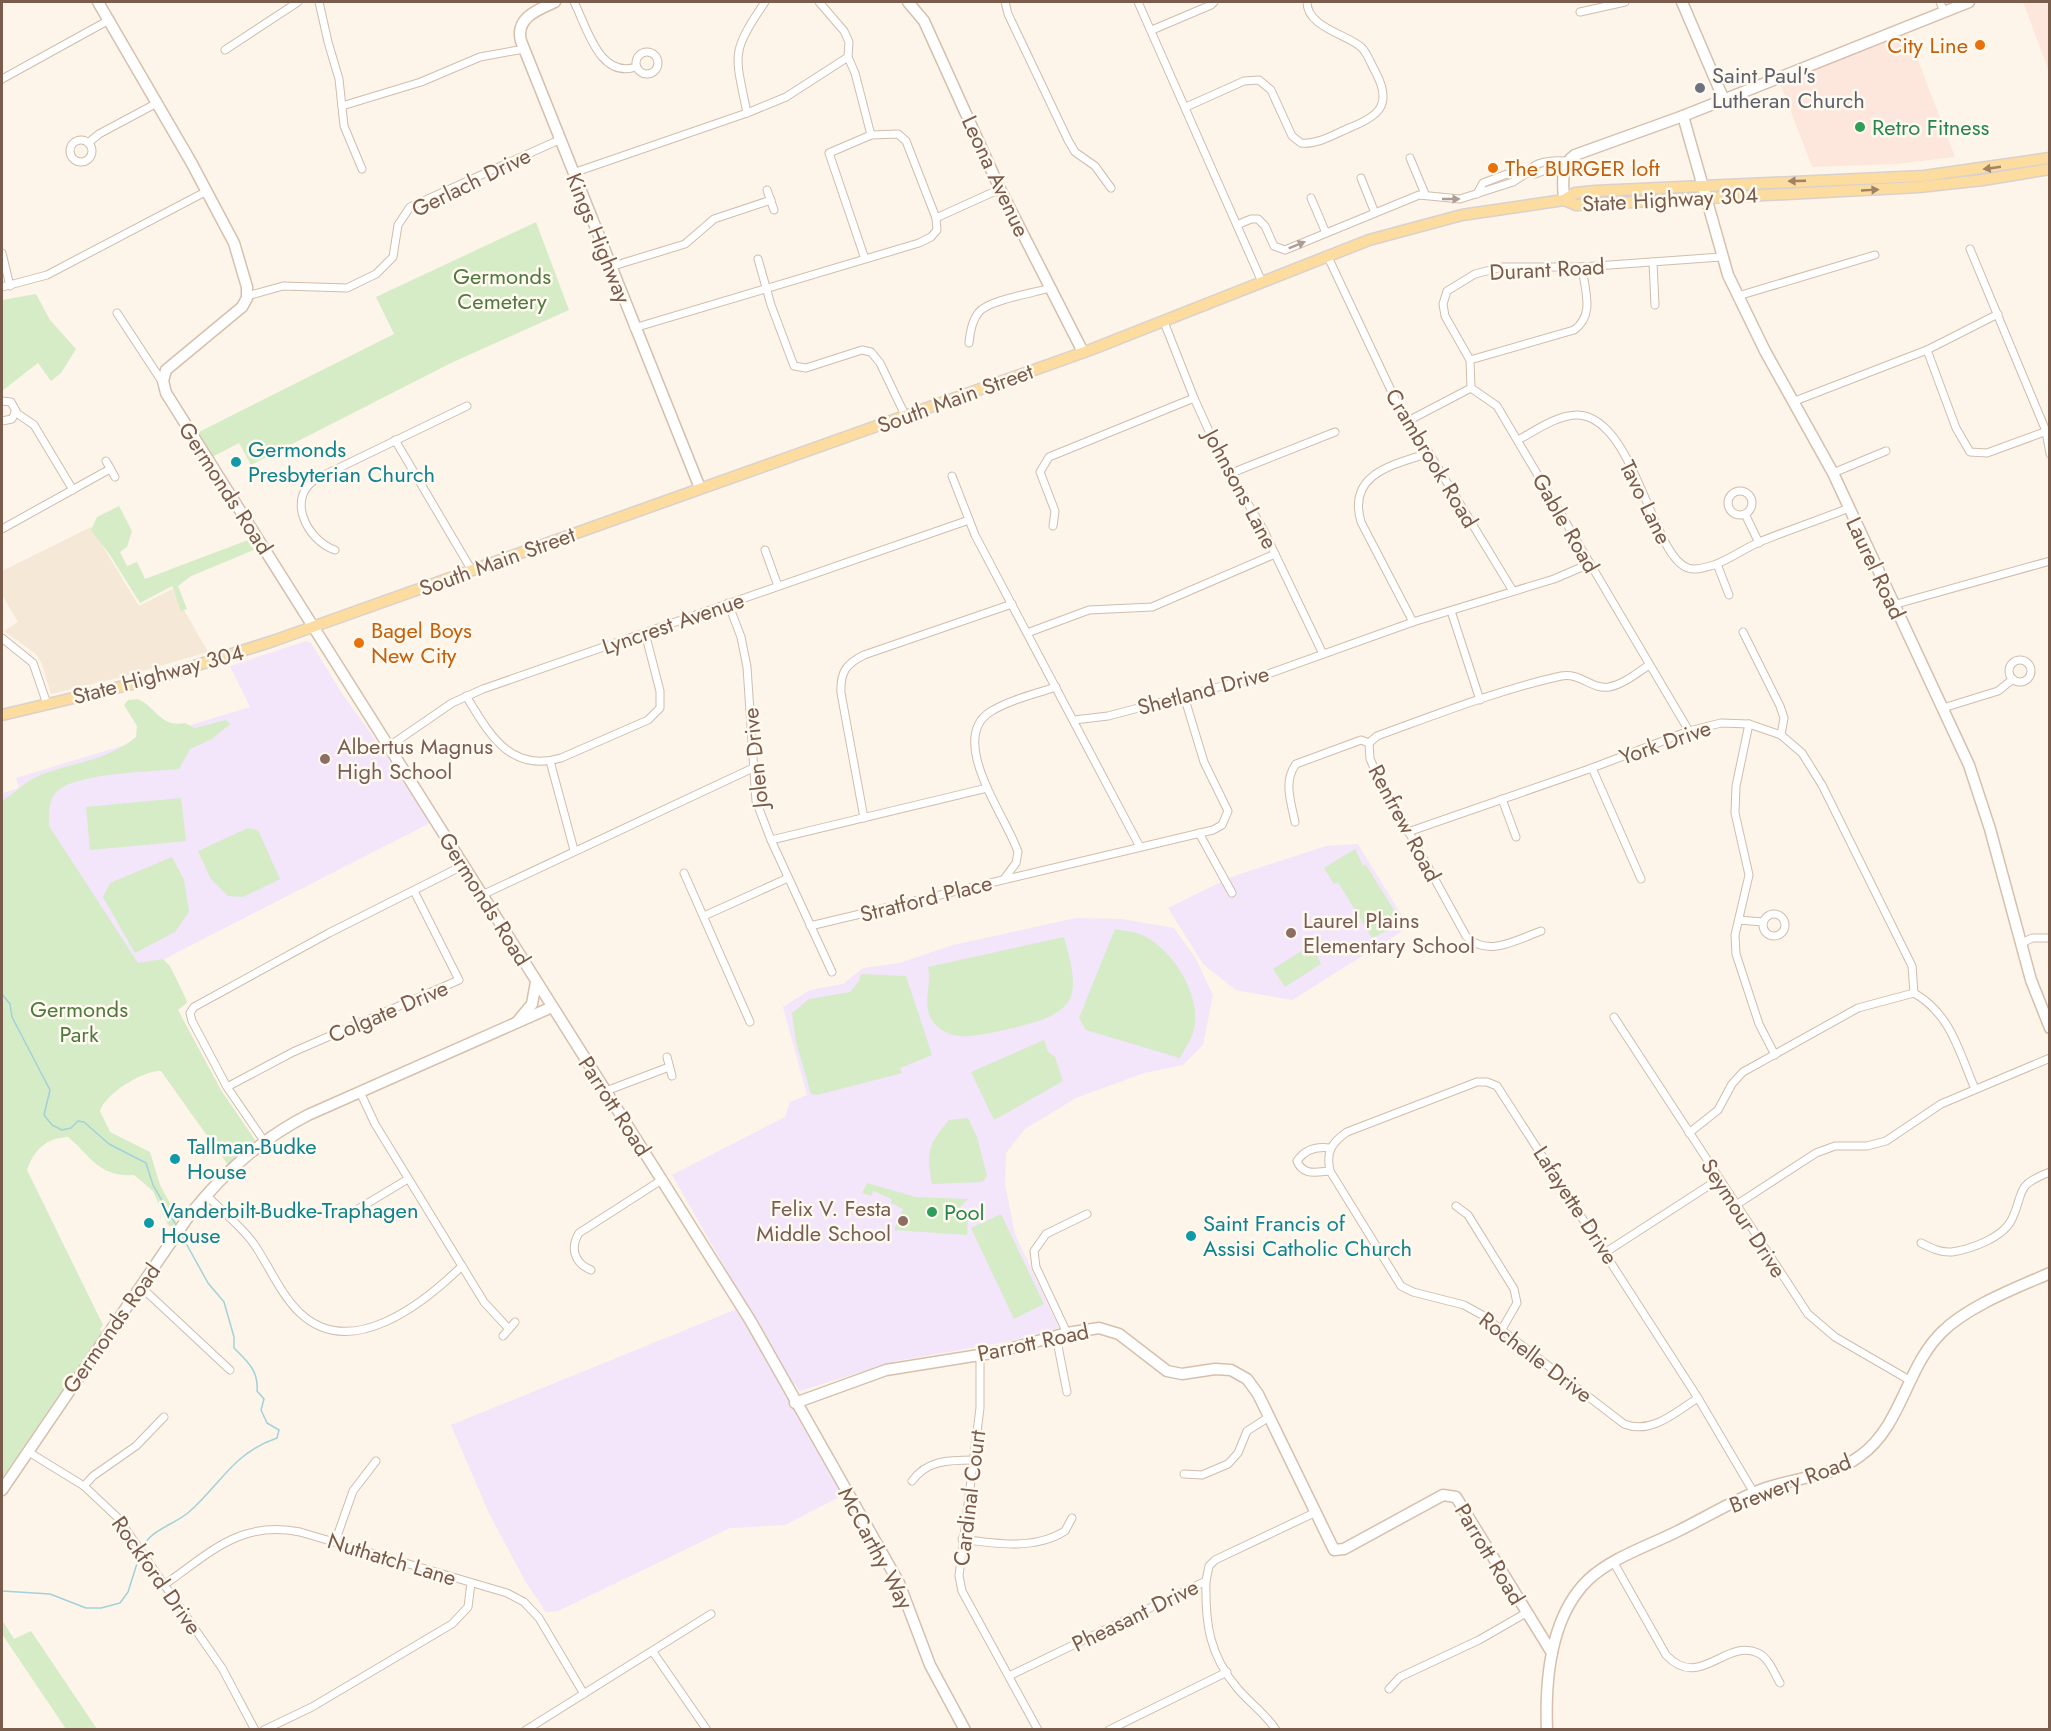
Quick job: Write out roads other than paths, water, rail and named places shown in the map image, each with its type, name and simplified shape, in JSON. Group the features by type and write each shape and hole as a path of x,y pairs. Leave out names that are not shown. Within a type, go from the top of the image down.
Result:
{"main road":[{"name":"State Highway 304","path":"1564,200 1575,193 1935,175 2049,158"},
{"name":"State Highway 304","path":"1564,200 1576,205 1930,186 2049,169"},
{"name":"South Main Street","path":"313,627 1083,352 1380,236 1451,217 1564,200"},
{"name":"State Highway 304","path":"2,715 197,666 313,627"}],"street":[{"path":"98,2 207,190 240,258 247,296 238,311 169,367 163,383"},
{"path":"225,50 298,2"},
{"path":"319,2 339,79 345,132 362,169"},
{"name":"Kings Highway","path":"555,2 533,12 521,23 519,34 634,328 700,488"},
{"path":"574,2 605,62 619,70 636,67"},
{"path":"747,113 737,62 737,48 765,2"},
{"path":"819,2 849,42 848,57 855,73 871,135"},
{"name":"Leona Avenue","path":"908,2 924,21 1000,189 1083,352"},
{"path":"1005,2 1008,14 1068,140 1075,152 1095,166 1111,188"},
{"path":"1138,2 1262,282"},
{"path":"1152,30 1214,2"},
{"path":"1186,107 1244,81 1255,79 1269,87 1292,136 1301,143 1314,142 1370,120 1380,110 1384,98 1376,74 1362,48 1315,19 1307,2"},
{"path":"1580,12 1625,2"},
{"path":"1682,2 1724,100"},
{"path":"1564,200 1563,177 1568,162 1575,155 1724,100 1942,7 1970,2"},
{"path":"2,78 109,20"},
{"path":"342,106 421,82 480,57 524,49"},
{"path":"573,173 747,113 810,84 848,57"},
{"path":"88,143 99,134 157,103"},
{"name":"Laurel Road","path":"1683,116 1721,257 1738,296 1833,472 1893,605 1943,708 1980,795 2031,980 2049,1024"},
{"path":"634,328 866,259 931,237 937,230 936,218 903,136 890,133 871,135 829,153 866,259"},
{"name":"Gerlach Drive","path":"247,296 283,286 337,289 355,285 380,272 391,260 398,225 410,207 560,140"},
{"path":"1410,158 1425,194"},
{"path":"1237,225 1251,219 1258,219 1265,226 1274,246 1280,250 1425,194 1452,200 1513,182 1530,168 1548,161 1568,162"},
{"path":"1360,178 1375,213"},
{"path":"936,218 1000,189"},
{"path":"2,287 47,275 207,190"},
{"path":"767,190 774,210"},
{"path":"1311,198 1326,233"},
{"path":"610,267 685,244 714,219 771,200"},
{"path":"1970,249 2048,431 2049,454"},
{"path":"2,253 10,286"},
{"name":"Crambrook Road","path":"1328,255 1406,422 1429,453 1513,591"},
{"path":"1738,296 1875,255"},
{"name":"Durant Road","path":"1471,388 1470,360 1445,316 1443,304 1447,291 1475,274 1502,267 1582,267 1721,257"},
{"path":"758,259 765,288 794,366 806,368 862,350 872,352 880,363 904,416"},
{"path":"1653,262 1655,305"},
{"path":"1470,360 1574,330 1584,323 1588,314 1582,267"},
{"path":"969,343 970,330 979,311 989,305 1050,288"},
{"path":"117,313 163,383"},
{"path":"1795,401 1927,350 1998,314"},
{"name":"Johnsons Lane","path":"1164,321 1194,398 1229,474 1275,554 1323,654"},
{"path":"1927,350 1956,428 1970,452 1987,453 2048,431"},
{"name":"Germonds Road","path":"2,1490 140,1286 206,1196 264,1141 302,1118 552,1007 200,450 167,395 163,383"},
{"path":"1406,422 1471,388"},
{"name":"Gable Road","path":"1471,388 1497,406 1689,731"},
{"path":"1053,526 1055,511 1040,472 1049,457 1194,398"},
{"path":"2,401 12,403 15,412 34,425 73,490"},
{"path":"335,550 319,542 303,516 300,503 302,492 318,478 467,406"},
{"path":"2,421 10,420 15,412"},
{"name":"Tavo Lane","path":"1518,440 1561,418 1577,415 1592,419 1606,428 1646,496 1669,551 1678,562 1688,568 1701,569 1717,564 1758,543 1849,508"},
{"path":"1229,474 1335,432"},
{"path":"395,440 471,569"},
{"path":"1833,472 1886,451"},
{"path":"1413,622 1361,522 1357,507 1358,493 1377,473 1392,465 1429,453"},
{"path":"106,461 115,477"},
{"path":"2,529 110,469"},
{"path":"952,476 969,520 1140,847"},
{"path":"1745,514 1758,543"},
{"name":"Lyncrest Avenue","path":"388,747 466,696 969,520"},
{"path":"765,550 778,586"},
{"path":"1027,633 1089,610 1152,607 1275,554"},
{"path":"1893,605 2049,561"},
{"name":"Shetland Drive","path":"1074,720 1108,716 1268,674 1413,622 1554,579 1589,564"},
{"path":"1717,564 1729,595"},
{"name":"Jolen Drive","path":"728,603 745,653 756,801 771,840 832,972"},
{"path":"864,818 841,693 844,668 864,655 1012,604"},
{"path":"1451,611 1480,700"},
{"path":"1743,632 1780,706 1784,718 1781,735"},
{"path":"466,696 492,737 502,748 527,759 550,761 655,715 662,700 645,633"},
{"path":"2,638 33,663 47,704"},
{"name":"Renfrew Road","path":"1540,931 1486,948 1474,945 1466,936 1370,759 1369,742 1377,736 1480,700 1564,675 1579,676 1596,686 1607,688 1619,684 1649,665"},
{"path":"1943,708 1998,691 2013,679"},
{"name":"Stratford Place","path":"810,926 1002,880 1016,863 1018,852 987,788 976,758 975,743 981,721 998,708 1056,687"},
{"path":"1002,880 1199,833 1222,825 1228,811 1204,762 1184,696"},
{"name":"York Drive","path":"1408,832 1592,768 1689,731 1721,723 1749,724 1781,735 1802,753 1822,785 1912,966 1914,993"},
{"path":"1749,724 1736,786 1735,813 1749,875 1735,935 1736,954 1759,1024 1775,1055"},
{"path":"1294,822 1288,782 1290,772 1296,765 1361,740 1369,742"},
{"path":"550,761 574,850"},
{"path":"482,895 753,768"},
{"path":"1592,768 1641,879"},
{"path":"771,840 987,788"},
{"path":"1502,799 1516,837"},
{"path":"1199,833 1232,893"},
{"path":"264,1141 227,1087 192,1021 191,1011 197,1003 464,866"},
{"path":"684,873 750,1022"},
{"path":"704,916 788,878"},
{"name":"Colgate Drive","path":"227,1087 293,1052 459,980 414,891"},
{"path":"1739,920 1763,922"},
{"path":"2022,943 2032,938 2049,938"},
{"name":"Germonds Road","path":"514,1025 534,1000 535,979"},
{"path":"1689,1133 1718,1110 1732,1084 1743,1072 1858,1008 1914,993 1932,1003 1945,1018 1975,1089"},
{"name":"Parrott Road","path":"552,1007 663,1179 750,1320 795,1403 886,1370 980,1355 1096,1328 1110,1330 1156,1365 1172,1373 1185,1374 1222,1369 1237,1372 1251,1383 1329,1545 1338,1551 1440,1497 1454,1495 1464,1506 1552,1653"},
{"name":"Seymour Drive","path":"1614,1017 1808,1314 1835,1337 1911,1381"},
{"path":"667,1057 672,1076"},
{"path":"1736,1205 1816,1153 1835,1146 1867,1146 1886,1141 1916,1118 1975,1089 2049,1058"},
{"path":"606,1091 669,1066"},
{"name":"Lafayette Drive","path":"1330,1148 1347,1132 1477,1082 1487,1082 1497,1086 1606,1252 1698,1398 1754,1493"},
{"path":"360,1092 375,1124 488,1308 509,1329"},
{"path":"1330,1148 1310,1149 1301,1154 1297,1161 1300,1168 1306,1172 1330,1171"},
{"name":"Rochelle Drive","path":"1330,1148 1328,1160 1330,1171 1401,1286 1413,1292 1464,1305 1502,1329 1624,1424 1635,1428 1646,1428 1698,1398"},
{"path":"1921,1243 1939,1251 1952,1252 1993,1237 2004,1230 2012,1219 2020,1191 2028,1182 2049,1172"},
{"path":"358,1209 408,1179"},
{"path":"591,1270 575,1257 574,1246 579,1233 663,1179"},
{"path":"1606,1252 1719,1179"},
{"path":"206,1196 252,1241 299,1312 320,1327 334,1331 370,1328 398,1315 432,1294 462,1266"},
{"path":"1456,1206 1468,1215 1514,1289 1517,1303 1502,1329"},
{"path":"1067,1392 1061,1335 1036,1267 1034,1251 1046,1234 1087,1214"},
{"name":"Brewery Road","path":"1547,1730 1546,1689 1552,1653 1563,1621 1579,1590 1589,1579 1614,1563 1754,1493 1826,1473 1858,1458 1874,1445 1887,1428 1911,1381 1942,1332 1991,1300 2049,1274"},
{"path":"140,1286 230,1370"},
{"path":"503,1336 515,1322"},
{"name":"Cardinal Court","path":"980,1355 981,1401 959,1576 962,1591 1038,1730"},
{"name":"McCarthy Way","path":"795,1403 896,1578 930,1665 964,1730"},
{"path":"84,1486 93,1476 136,1446 164,1417"},
{"path":"1184,1473 1202,1475 1228,1464 1238,1453 1247,1431 1269,1418"},
{"name":"Rockford Drive","path":"27,1451 84,1486 118,1518 222,1668 255,1730"},
{"path":"912,1481 927,1465 974,1460"},
{"path":"335,1542 353,1491 376,1461"},
{"name":"Pheasant Drive","path":"1010,1676 1206,1581 1209,1566 1215,1560 1314,1513"},
{"path":"962,1539 1019,1544 1040,1541 1056,1537 1065,1531 1072,1518"},
{"name":"Nuthatch Lane","path":"164,1585 229,1540 246,1532 283,1528 507,1593 524,1602 539,1618 584,1694"},
{"path":"1614,1563 1666,1655 1674,1663 1695,1669 1736,1653 1750,1651 1758,1653 1766,1660 1780,1683"},
{"path":"1206,1581 1205,1618 1209,1638 1237,1688 1276,1730"},
{"path":"264,1730 312,1707 452,1624 468,1607 471,1583"},
{"path":"1389,1689 1400,1677 1470,1645 1526,1613"},
{"path":"526,1730 711,1614"},
{"path":"653,1652 707,1730"},
{"path":"1108,1730 1227,1672"}],"waterway":[{"path":"2,994 10,1004 12,1017 50,1090 44,1115 52,1125 62,1130 71,1128 78,1121 84,1122 109,1144 146,1163 153,1185 176,1225"},
{"path":"142,1549 145,1542 156,1532 189,1512 238,1461 262,1444 277,1438 279,1430 267,1423 261,1410 264,1399 257,1391 254,1372 234,1348 234,1337 224,1302 208,1283 182,1236"},
{"path":"2,1591 50,1594 86,1608 101,1608 120,1603 128,1592 140,1554"}],"place":[{"name":"City Line","path":"1980,45"},
{"name":"Saint Paul's Lutheran Church","path":"1700,88"},
{"name":"Retro Fitness","path":"1860,127"},
{"name":"The BURGER loft","path":"1493,168"},
{"name":"Germonds Presbyterian Church","path":"236,462"},
{"name":"Bagel Boys New City","path":"359,643"},
{"name":"Albertus Magnus High School","path":"325,759"},
{"name":"Laurel Plains Elementary School","path":"1291,933"},
{"name":"Tallman-Budke House","path":"175,1159"},
{"name":"Pool","path":"932,1212"},
{"name":"Felix V. Festa Middle School","path":"903,1221"},
{"name":"Vanderbilt-Budke-Traphagen House","path":"149,1223"},
{"name":"Saint Francis of Assisi Catholic Church","path":"1191,1236"}],"park label":[{"name":"Germonds Cemetery","path":"502,288"},
{"name":"Germonds Park","path":"79,1022"}]}
